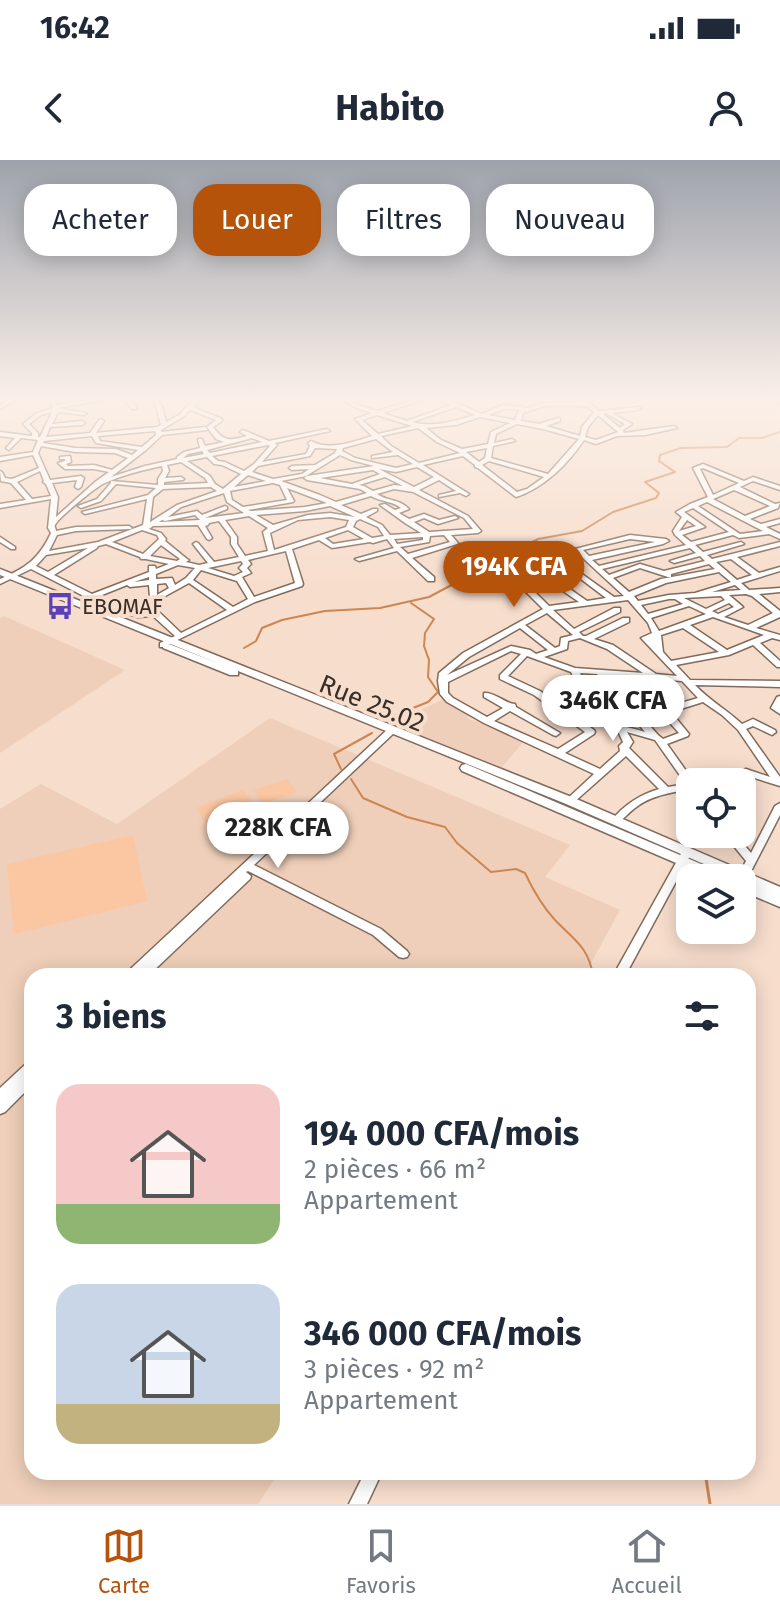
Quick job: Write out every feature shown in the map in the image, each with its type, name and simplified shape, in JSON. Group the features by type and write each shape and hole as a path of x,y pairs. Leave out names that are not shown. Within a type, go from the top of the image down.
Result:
{"main road":[{"path":"3,577 106,609 171,640"},
{"name":"Rue 25.02","path":"3,577 171,640 698,864"},
{"path":"393,734 570,801 703,864"},
{"path":"756,884 780,892"},
{"path":"756,888 780,902"}],"street":[{"path":"37,461 55,497 54,533 47,553"},
{"path":"68,461 61,463 66,468 85,466 110,471"},
{"path":"85,461 85,466"},
{"path":"94,467 105,461"},
{"path":"81,506 97,483 126,461"},
{"path":"97,483 179,461"},
{"path":"183,461 208,477 212,485"},
{"path":"213,461 318,496 332,504 373,541"},
{"path":"224,490 260,461"},
{"path":"256,465 278,461"},
{"path":"306,476 323,461"},
{"path":"318,537 332,546 426,533 478,531 466,517 357,461"},
{"path":"412,461 464,493 441,496"},
{"path":"143,558 162,542 162,536 145,530 179,506 224,490 270,480 283,473 289,478 396,470 435,461"},
{"path":"471,461 517,495 549,476 563,461"},
{"path":"477,466 485,461"},
{"path":"494,461 549,476"},
{"path":"161,484 164,464"},
{"path":"292,468 314,467"},
{"path":"744,483 704,467 696,468 709,498 780,537"},
{"path":"0,484 40,469"},
{"path":"355,484 377,470"},
{"path":"377,470 382,490"},
{"path":"81,506 150,496 161,484 180,475 165,472"},
{"path":"0,473 3,480 11,481 31,502"},
{"path":"306,476 355,484 406,509 393,512"},
{"path":"306,476 318,496"},
{"path":"271,551 265,535 273,528 299,517 320,513 332,504 394,487 413,489 440,477"},
{"path":"46,482 81,478 78,487"},
{"path":"587,559 666,541 702,527 679,511 744,483 756,479 780,488"},
{"path":"106,481 212,485 224,490 229,501 273,528"},
{"path":"52,524 81,506 99,500 115,482"},
{"path":"768,483 779,504"},
{"path":"241,509 292,501 283,486"},
{"path":"734,487 779,504"},
{"path":"150,496 152,505 145,516 153,524"},
{"path":"174,501 190,496 198,499"},
{"path":"0,506 55,497"},
{"path":"744,519 779,504"},
{"path":"383,505 426,533"},
{"path":"692,505 754,552"},
{"path":"81,506 102,529 116,537"},
{"path":"203,522 225,508"},
{"path":"103,542 143,558 200,567 288,548 354,522 375,510"},
{"path":"54,533 222,521 250,514 320,513 380,526 424,516 438,522 455,518"},
{"path":"686,517 676,531 678,535 779,614 749,628"},
{"path":"222,521 244,556 247,564 243,568 247,573 238,576 252,600"},
{"path":"759,527 780,521"},
{"path":"203,522 209,538"},
{"path":"3,577 31,566 47,553 103,542 153,524"},
{"path":"380,526 431,579"},
{"path":"598,568 691,545 768,532"},
{"path":"359,559 427,541 426,533"},
{"path":"407,557 455,543 446,533"},
{"path":"654,633 632,599 579,548 615,539 643,537 666,541"},
{"path":"674,561 703,554 738,537"},
{"path":"0,539 13,548"},
{"path":"615,539 627,548"},
{"path":"48,575 103,542"},
{"path":"90,597 185,560 162,542"},
{"path":"196,544 212,564"},
{"path":"665,573 780,544"},
{"path":"143,558 154,570 155,613 171,640 252,600 300,583 288,548"},
{"path":"664,554 684,569"},
{"path":"603,555 622,570"},
{"path":"733,557 758,576"},
{"path":"559,560 612,599"},
{"path":"31,566 90,597 106,609 138,615 155,613"},
{"path":"609,577 640,566 665,573 672,579"},
{"path":"200,567 223,578 240,579"},
{"path":"155,599 189,580 200,567"},
{"path":"600,773 560,752 520,738 445,697 443,671 550,608 612,599 695,596 780,569"},
{"path":"573,570 547,577 584,602"},
{"path":"632,599 672,579 721,570"},
{"path":"696,574 714,589"},
{"path":"550,579 528,589 550,608 557,621 580,636 610,647 651,677 652,692 685,734 658,739 610,724 592,704 574,670"},
{"path":"123,585 169,580 173,590"},
{"path":"189,580 232,610"},
{"path":"695,596 728,598 780,591"},
{"path":"728,598 739,608 645,638 704,699 741,728 780,784"},
{"path":"712,615 728,598"},
{"path":"677,599 775,637"},
{"path":"646,617 689,604"},
{"path":"580,636 617,610"},
{"path":"538,656 565,647 564,640 626,620"},
{"path":"519,624 554,651"},
{"path":"683,624 726,653"},
{"path":"672,663 726,653 775,637"},
{"path":"755,643 780,665"},
{"path":"442,681 509,648 574,670 685,681 780,684"},
{"path":"527,652 503,677 567,713 591,732 560,752"},
{"path":"466,655 481,662"},
{"path":"599,672 658,739 679,768"},
{"path":"487,695 512,706 556,733"},
{"path":"664,711 704,699"},
{"path":"780,699 775,708 780,711"},
{"path":"567,713 592,704"},
{"path":"487,721 512,706"},
{"path":"741,728 753,722 772,732"},
{"path":"621,729 628,742 624,746 626,750 666,791"},
{"path":"148,968 393,734"},
{"path":"570,801 626,750"},
{"path":"756,776 780,784"},
{"path":"616,821 629,804 653,793 676,788"},
{"path":"749,864 780,806"},
{"path":"741,848 751,860"},
{"path":"623,968 684,856"},
{"path":"250,868 377,932 403,954"},
{"path":"138,968 250,868"},
{"path":"0,1096 24,1074"},
{"path":"0,1108 24,1085"},
{"path":"358,1504 370,1480"}],"shaded area":[{"path":"4,616 125,670 0,753 0,618"},
{"path":"446,698 469,715 467,718 525,740 502,767 392,724"},
{"path":"270,718 570,845 545,877 620,910 588,968 24,968 24,1480 274,1480 258,1504 0,1504 0,809 41,784 117,824"},
{"path":"287,779 297,792 263,804 254,790"},
{"path":"243,790 255,807 207,825 196,808"},
{"path":"133,835 147,901 14,934 7,864"}],"waterway":[{"path":"244,648 256,641 262,628 282,620 325,611 380,608 429,597 538,539 582,531 613,512 656,498 659,493 645,482 675,472 659,461"},
{"path":"388,718 428,702 438,692 428,677 429,660 424,646 425,633 434,619 411,603"},
{"path":"341,769 334,754 372,733"},
{"path":"351,779 363,798 407,817 445,827 457,843 491,872 516,869 525,873 546,910 579,944 591,968"},
{"path":"706,1480 710,1504"}],"place":[{"name":"EBOMAF","path":"60,606"}]}
